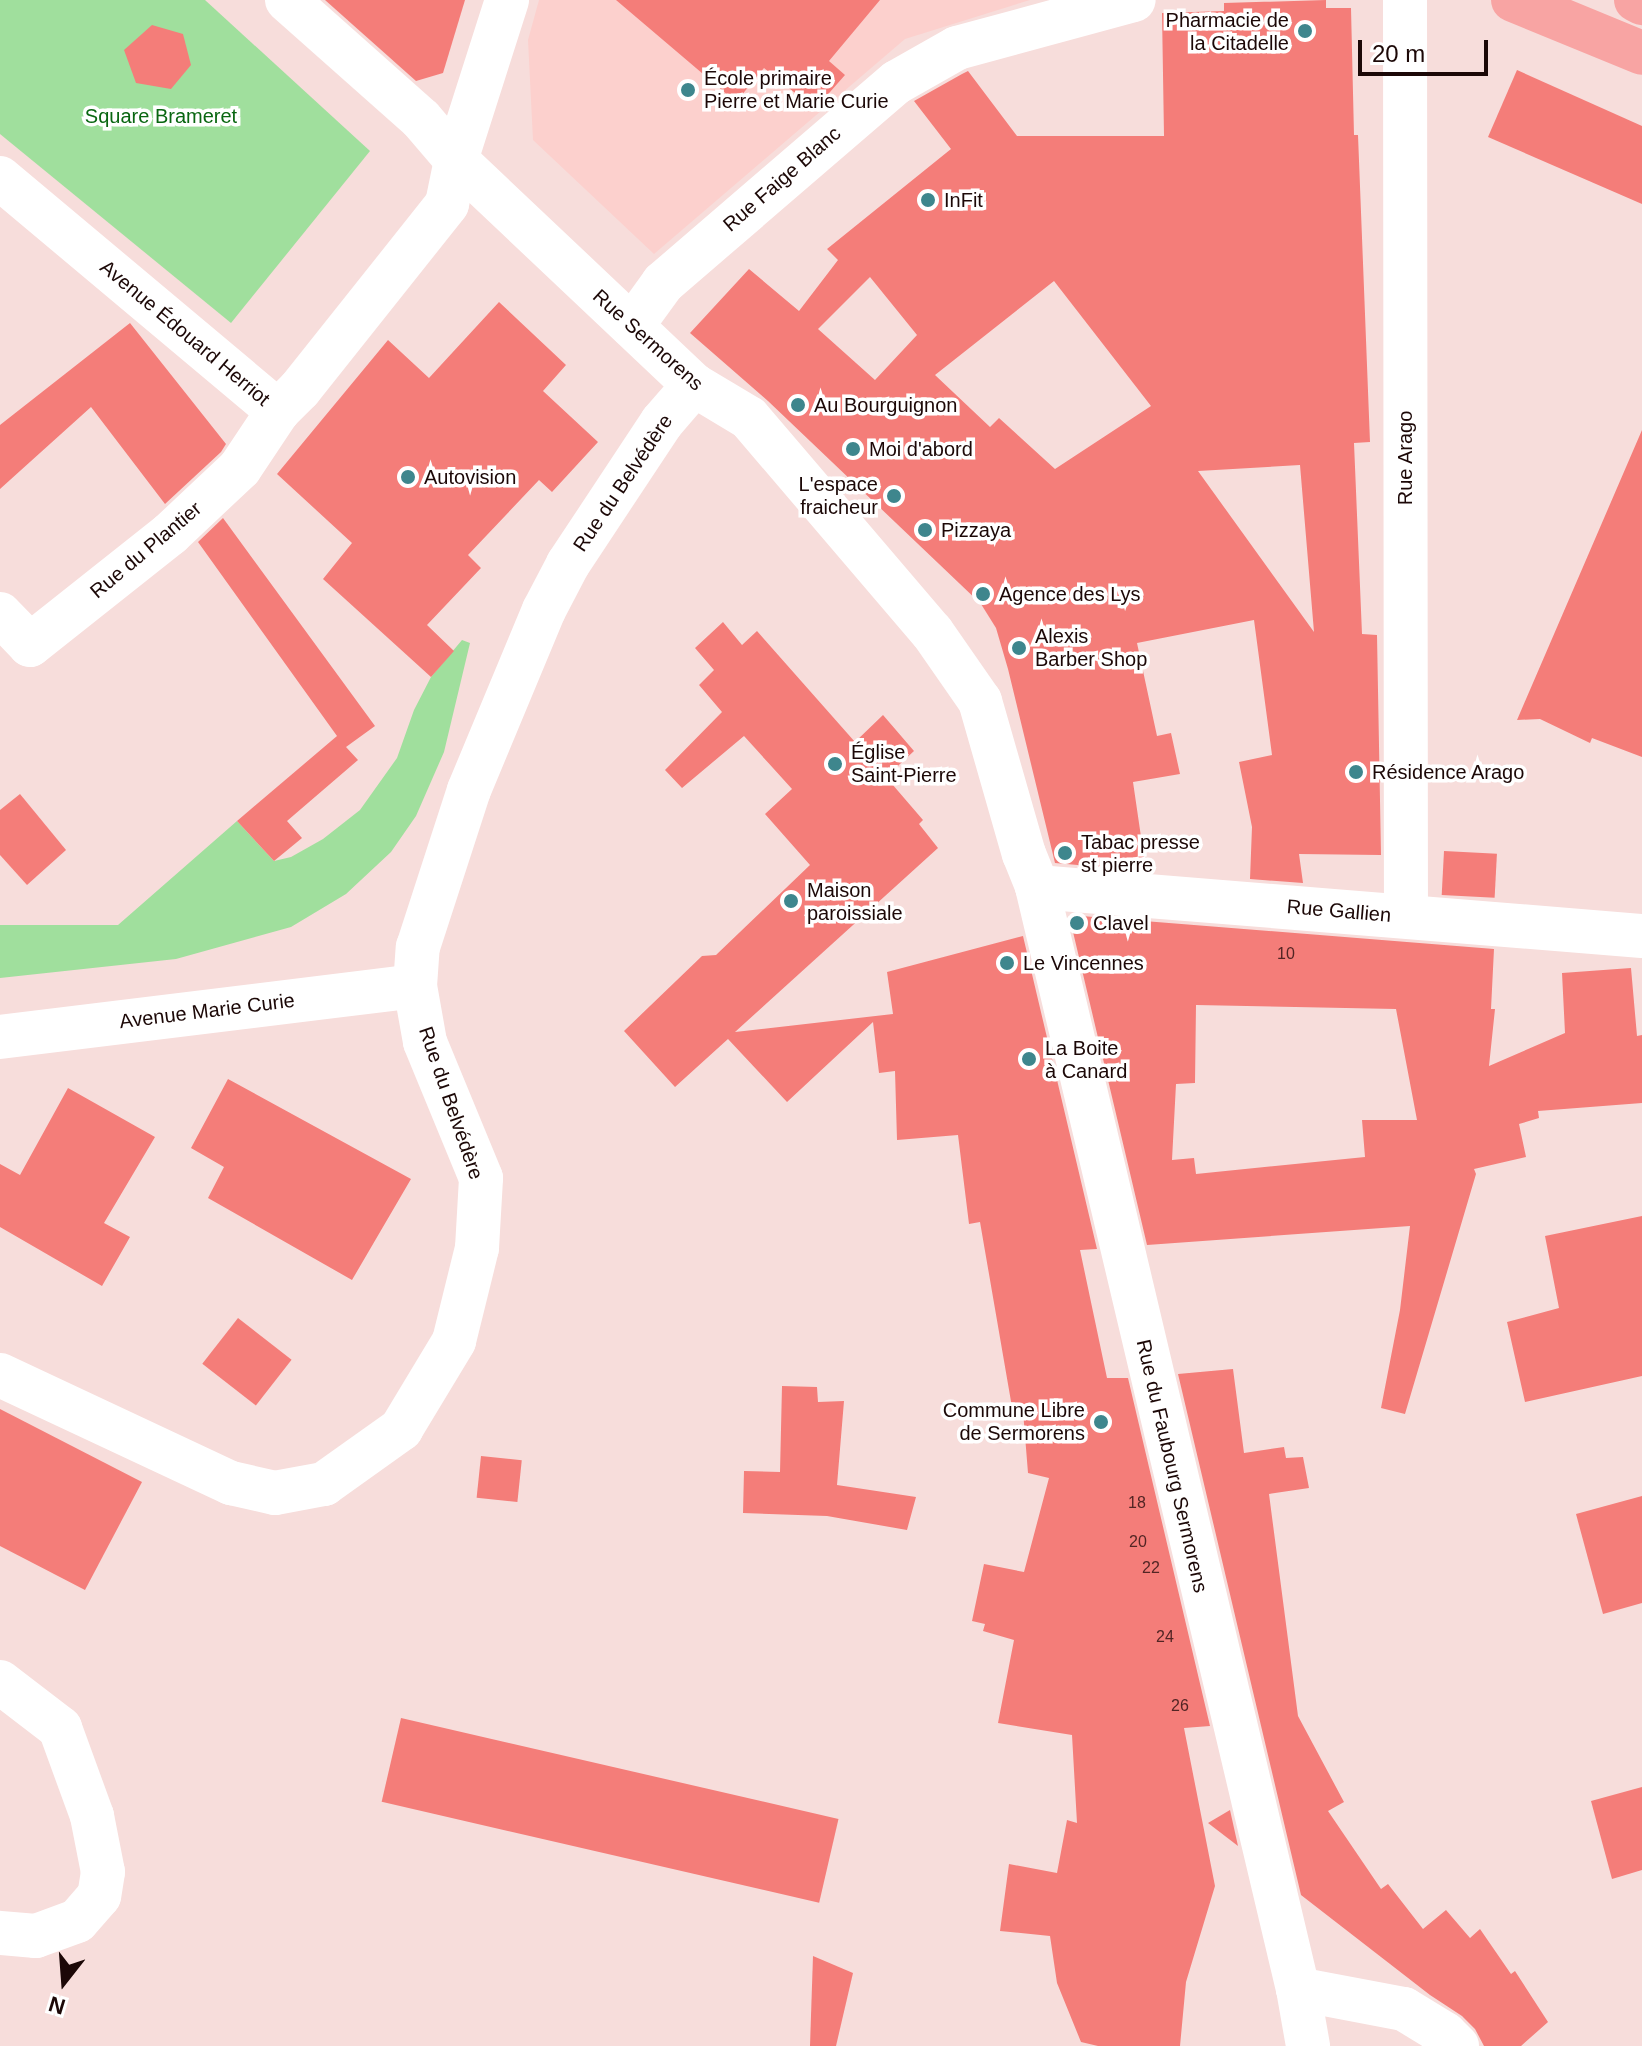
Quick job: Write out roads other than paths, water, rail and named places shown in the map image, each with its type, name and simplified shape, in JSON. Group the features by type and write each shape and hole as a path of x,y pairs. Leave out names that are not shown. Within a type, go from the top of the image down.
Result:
{"main road":[{"path":"1513,0 1603,17 1642,53"},
{"path":"1636,0 1642,3"}],"street":[{"name":"Rue Sermorens","path":"287,0 421,119 456,160 694,385 749,418 932,632 980,701 1024,854 1037,887"},
{"name":"Avenue Édouard Herriot","path":"0,178 278,411 300,389 447,204 456,160 507,0"},
{"name":"Rue Faige Blanc","path":"632,326 663,283 810,153 897,82 957,48 1134,0"},
{"name":"Rue Arago","path":"1405,0 1406,916"},
{"name":"Rue du Belvédère","path":"0,1375 231,1483 275,1493 324,1484 401,1429 454,1341 477,1248 481,1178 425,1042 415,986 418,947 469,790 544,610 568,564 645,448 694,385"},
{"name":"Rue du Plantier","path":"0,614 30,645 170,534 240,468 278,411"},
{"name":"Rue Gallien","path":"1037,887 1642,936"},
{"name":"Rue du Faubourg Sermorens","path":"1037,887 1298,1989 1308,2046"},
{"name":"Avenue Marie Curie","path":"0,1037 415,986"},
{"path":"0,1682 60,1728 92,1816 103,1872 99,1896 77,1921 36,1936 0,1933"},
{"path":"1298,1989 1404,2009 1445,2034 1457,2046"}],"place":[{"name":"Pharmacie de la Citadelle","path":"1305,31"},
{"name":"École primaire Pierre et Marie Curie","path":"688,90"},
{"name":"InFit","path":"928,200"},
{"name":"Au Bourguignon","path":"798,405"},
{"name":"Moi d'abord","path":"853,449"},
{"name":"Autovision","path":"408,477"},
{"name":"L'espace fraicheur","path":"894,496"},
{"name":"Pizzaya","path":"925,530"},
{"name":"Agence des Lys","path":"983,594"},
{"name":"Alexis Barber Shop","path":"1019,648"},
{"name":"Église Saint-Pierre","path":"835,764"},
{"name":"Résidence Arago","path":"1356,772"},
{"name":"Tabac presse st pierre","path":"1065,853"},
{"name":"Maison paroissiale","path":"791,901"},
{"name":"Clavel","path":"1077,923"},
{"name":"Le Vincennes","path":"1007,963"},
{"name":"La Boite à Canard","path":"1029,1059"},
{"name":"Commune Libre de Sermorens","path":"1101,1422"}],"park label":[{"name":"Square Brameret","path":"161,116"}]}
